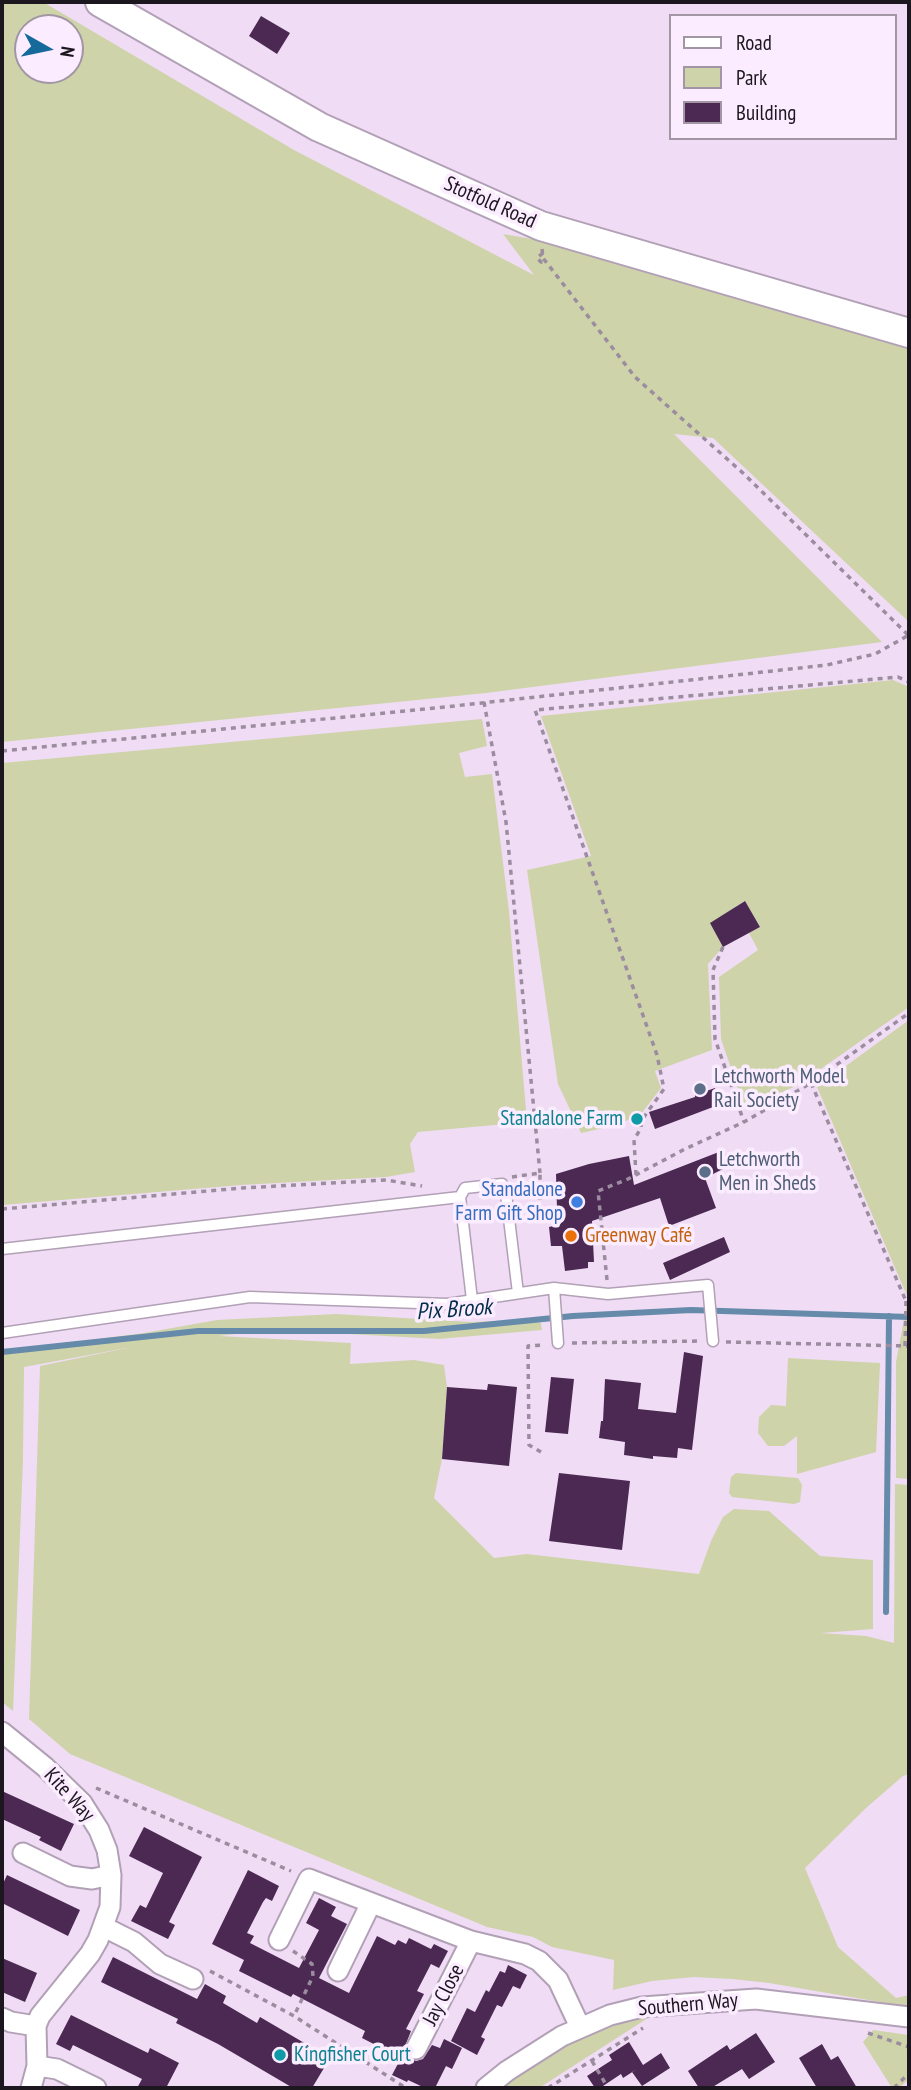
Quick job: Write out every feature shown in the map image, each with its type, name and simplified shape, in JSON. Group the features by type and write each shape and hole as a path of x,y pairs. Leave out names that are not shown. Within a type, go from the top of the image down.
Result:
{"street":[{"name":"Stotfold Road","path":"100,2 135,13 320,127 542,239 909,333"},
{"name":"Kite Way","path":"2,1732 82,1803 99,1830 107,1850 111,1875 110,1907 104,1927 90,1954 49,2004 36,2026"},
{"path":"23,1853 71,1876 92,1879 111,1875"},
{"path":"279,1940 309,1879"},
{"name":"Jay Close","path":"309,1879 471,1941 524,1954 539,1961 558,1980 580,2027"},
{"path":"338,1970 371,1902"},
{"path":"104,1927 134,1942 160,1964 193,1979"},
{"name":"Jay Close","path":"416,2049 471,1941"},
{"name":"Southern Way","path":"486,2088 540,2050 580,2027 610,2015 642,2007 756,1999 909,2017"},
{"path":"2,2018 36,2026 37,2066 31,2088"},
{"path":"37,2066 57,2069 96,2088"}],"lane":[{"path":"472,1300 460,1197 465,1188 502,1184 506,1194 518,1293"},
{"path":"2,1249 460,1197"},
{"path":"2,1333 250,1297 447,1304 554,1288 608,1294 708,1285 713,1341"},
{"path":"554,1288 558,1343"}],"path":[{"path":"2,751 827,665 876,654 909,635 744,474 635,377 543,258 542,239"},
{"path":"636,1175 634,1140 641,1121 664,1089 657,1055 535,710 898,677 909,682"},
{"path":"484,702 506,822 541,1173 540,1211 557,1209"},
{"path":"723,947 713,970 715,1039 744,1122"},
{"path":"608,1294 598,1191 744,1122 811,1083 909,1013"},
{"path":"811,1083 908,1301 905,1346"},
{"path":"505,1178 541,1173"},
{"path":"2,1209 242,1188 386,1180 426,1186"},
{"path":"528,1346 529,1445 541,1452"},
{"path":"66,1787 99,1788 309,1879"},
{"path":"279,1940 312,1964 313,1976 294,2015"},
{"path":"193,1979 204,1968 294,2015 406,2088"},
{"path":"548,2088 647,2025"},
{"path":"861,2031 909,2047"},
{"path":"592,2061 608,2088"},
{"path":"894,2088 909,2073"}],"green space":[{"path":"2,2 43,2 63,14 14,14 14,84 84,84 84,26 294,150 534,275 503,234 561,244 909,343 909,622 713,438 674,434 882,642 486,693 2,742"},
{"path":"893,680 909,687 909,1007 798,1085 745,1109 721,1039 719,977 758,950 749,933 760,927 744,901 711,924 723,947 708,964 712,1050 655,1071 661,1088 641,1114 617,1125 581,1133 558,1084 527,870 591,856 541,716"},
{"path":"482,719 487,746 459,753 465,777 492,774 509,911 527,1122 418,1132 410,1144 415,1172 386,1177 241,1185 2,1205 2,763"},
{"path":"909,1020 909,1479 896,1478 896,1362 908,1298 817,1087"},
{"path":"336,1314 471,1322 540,1319 542,1330 439,1339 331,1333 243,1333 219,1336 351,1343 350,1364 414,1360 444,1365 447,1387 442,1459 434,1498 494,1558 527,1554 699,1574 723,1517 734,1509 769,1511 820,1556 873,1560 873,1629 821,1633 866,1636 894,1643 895,1484 909,1485 909,1774 903,1776 866,1808 805,1868 838,1947 896,1998 909,1995 909,2007 732,1979 694,1977 652,1981 613,1990 614,1960 552,1947 533,1937 487,1927 70,1754 29,1719 40,1366 132,1347 24,1367 13,1711 2,1702 2,1349 144,1333 217,1320"},
{"path":"788,1358 880,1363 876,1452 797,1474 797,1436 784,1446 768,1446 758,1433 759,1417 771,1405 786,1406"},
{"path":"736,1473 798,1478 802,1485 800,1502 794,1504 732,1497 729,1493 731,1477"},
{"path":"641,2014 648,2018 539,2088 500,2088 561,2041"},
{"path":"873,2030 909,2035 909,2079 899,2088 892,2088 863,2042"}],"building":[{"path":"261,16 290,33 277,54 249,36"},
{"path":"745,901 760,927 723,947 710,923"},
{"path":"715,1088 721,1104 655,1129 649,1112"},
{"path":"724,1150 729,1166 705,1178 716,1208 669,1226 660,1198 592,1221 594,1262 588,1262 588,1268 565,1271 562,1246 551,1246 549,1227 561,1224 557,1209 556,1174 629,1156 634,1185"},
{"path":"724,1237 730,1252 670,1280 663,1263"},
{"path":"684,1352 703,1356 692,1450 678,1448 677,1458 653,1456 653,1459 624,1455 625,1442 599,1438 603,1421 605,1379 641,1383 638,1409 676,1413"},
{"path":"551,1377 574,1379 568,1434 545,1432"},
{"path":"488,1384 517,1387 509,1466 442,1459 447,1387 487,1390"},
{"path":"559,1473 630,1481 622,1550 549,1541"},
{"path":"2,1791 74,1824 61,1851 39,1840 41,1837 2,1819"},
{"path":"144,1827 202,1857 169,1922 175,1925 168,1939 131,1921 140,1905 146,1908 163,1873 129,1856"},
{"path":"248,1870 279,1886 272,1901 266,1898 263,1902 247,1933 254,1936 250,1943 299,1968 319,1930 306,1923 319,1898 336,1907 331,1916 347,1924 319,1978 349,1993 377,1936 395,1945 398,1940 406,1944 409,1938 431,1949 434,1944 448,1951 439,1968 431,1964 417,1991 424,1994 406,2029 411,2031 404,2049 406,2056 416,2061 423,2059 432,2045 440,2048 444,2039 462,2048 452,2069 446,2066 435,2088 425,2088 392,2075 401,2058 362,2038 365,2031 293,1994 291,1997 239,1971 244,1960 212,1944"},
{"path":"7,1875 80,1910 68,1936 2,1903 2,1886"},
{"path":"113,1957 197,1999 205,1984 226,1996 223,2003 257,2023 260,2017 330,2058 312,2088 293,2088 176,2023 178,2019 101,1982"},
{"path":"2,1958 37,1973 25,2002 2,1992"},
{"path":"508,1965 527,1975 520,1989 513,1986 502,2007 497,2005 481,2037 485,2039 477,2055 451,2041 467,2008 475,2012 486,1990 489,1992 500,1971 505,1973"},
{"path":"71,2015 148,2053 150,2048 179,2063 166,2088 137,2088 142,2079 73,2045 70,2051 56,2044"},
{"path":"756,2033 775,2062 749,2079 742,2069 711,2088 699,2088 688,2071 727,2045 730,2050"},
{"path":"629,2042 643,2065 661,2053 670,2068 642,2086 632,2072 623,2078 621,2074 600,2088 595,2088 587,2076 612,2060 609,2055"},
{"path":"822,2044 831,2060 838,2056 857,2088 817,2088 799,2058"}],"waterway":[{"name":"Pix Brook","path":"2,1352 198,1331 424,1331 573,1316 691,1310 909,1317"},
{"path":"886,1612 889,1316"}],"place":[{"name":"Letchworth Model Rail Society","path":"700,1089"},
{"name":"Standalone Farm","path":"637,1119"},
{"name":"Letchworth Men in Sheds","path":"705,1172"},
{"name":"Standalone Farm Gift Shop","path":"577,1202"},
{"name":"Greenway Café","path":"571,1236"},
{"name":"Kingfisher Court","path":"280,2055"}]}
